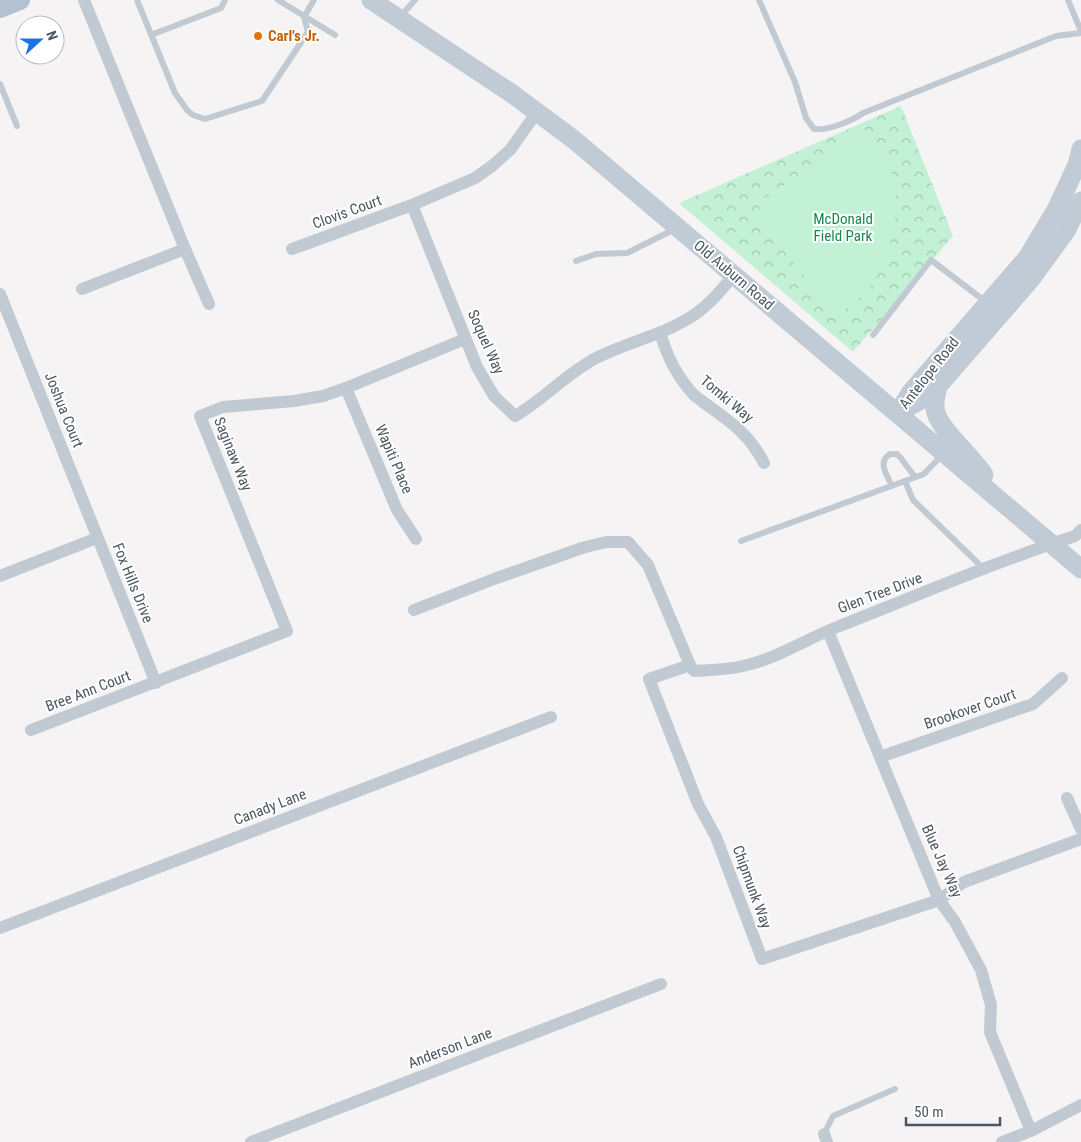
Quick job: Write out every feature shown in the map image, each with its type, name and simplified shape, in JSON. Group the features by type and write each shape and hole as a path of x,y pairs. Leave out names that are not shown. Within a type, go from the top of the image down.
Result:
{"main road":[{"path":"0,8 20,0"},
{"name":"Old Auburn Road","path":"371,0 511,93 574,139 1081,570"},
{"name":"Antelope Road","path":"898,413 911,392 986,303 1027,258 1056,210 1081,149"},
{"name":"Antelope Road","path":"898,413 921,400 938,386 1031,278 1066,231 1081,201"},
{"path":"938,386 935,412 938,418 978,466 997,498"}],"street":[{"path":"84,0 184,249 209,304"},
{"path":"412,205 475,178 492,166 510,150 537,112"},
{"name":"Clovis Court","path":"292,249 412,205"},
{"name":"Soquel Way","path":"412,205 465,339 486,383 515,416 533,405 564,379 595,359 684,321 701,310 734,275"},
{"path":"82,289 184,249"},
{"name":"Joshua Court","path":"0,294 97,538"},
{"name":"Tomki Way","path":"660,332 672,365 694,396 741,430 754,445 764,463"},
{"name":"Saginaw Way","path":"156,682 287,631 200,416 223,407 294,401 323,396 465,339"},
{"name":"Wapiti Place","path":"346,388 398,510 416,539"},
{"name":"Glen Tree Drive","path":"690,665 694,671 743,666 761,661 828,631 984,569 1075,536 1081,530"},
{"name":"Fox Hills Drive","path":"0,576 97,538 156,682"},
{"path":"414,610 582,548 606,542 628,542 639,553 651,571 690,665"},
{"name":"Blue Jay Way","path":"828,631 939,900 955,922 981,970 990,1005 990,1032 1031,1131"},
{"name":"Chipmunk Way","path":"690,665 649,679 698,804 716,837 762,959 939,900 964,882 1081,839"},
{"name":"Brookover Court","path":"880,757 1033,704 1062,678"},
{"name":"Bree Ann Court","path":"32,730 156,682"},
{"name":"Canady Lane","path":"0,928 551,717"},
{"path":"1066,798 1081,829"},
{"name":"Anderson Lane","path":"251,1142 661,984"},
{"path":"1002,1142 1031,1131 1081,1105"}],"lane":[{"path":"137,0 174,93 187,110 205,120 262,101 308,32 304,17 314,0"},
{"path":"151,35 221,8 225,0"},
{"path":"278,0 335,36"},
{"path":"398,18 415,0"},
{"path":"759,0 795,82 806,118 814,129 821,130 1056,36 1081,32 1068,0"},
{"path":"0,84 17,126"},
{"path":"576,261 596,254 627,253 678,227"},
{"path":"873,335 930,260 986,303"},
{"path":"741,541 924,474 945,453"},
{"path":"892,486 883,464 884,459 890,454 900,457 915,477"},
{"path":"905,481 914,500 984,569"},
{"path":"825,1138 833,1116 896,1089"}],"green space":[{"name":"McDonald Field Park","path":"901,106 953,236 853,352 679,203"},
{"path":"867,129 882,149 892,172 896,199 893,229 880,272 873,283 860,297 836,316 759,219 760,201"}],"place":[{"name":"Carl's Jr.","path":"258,36"}]}
